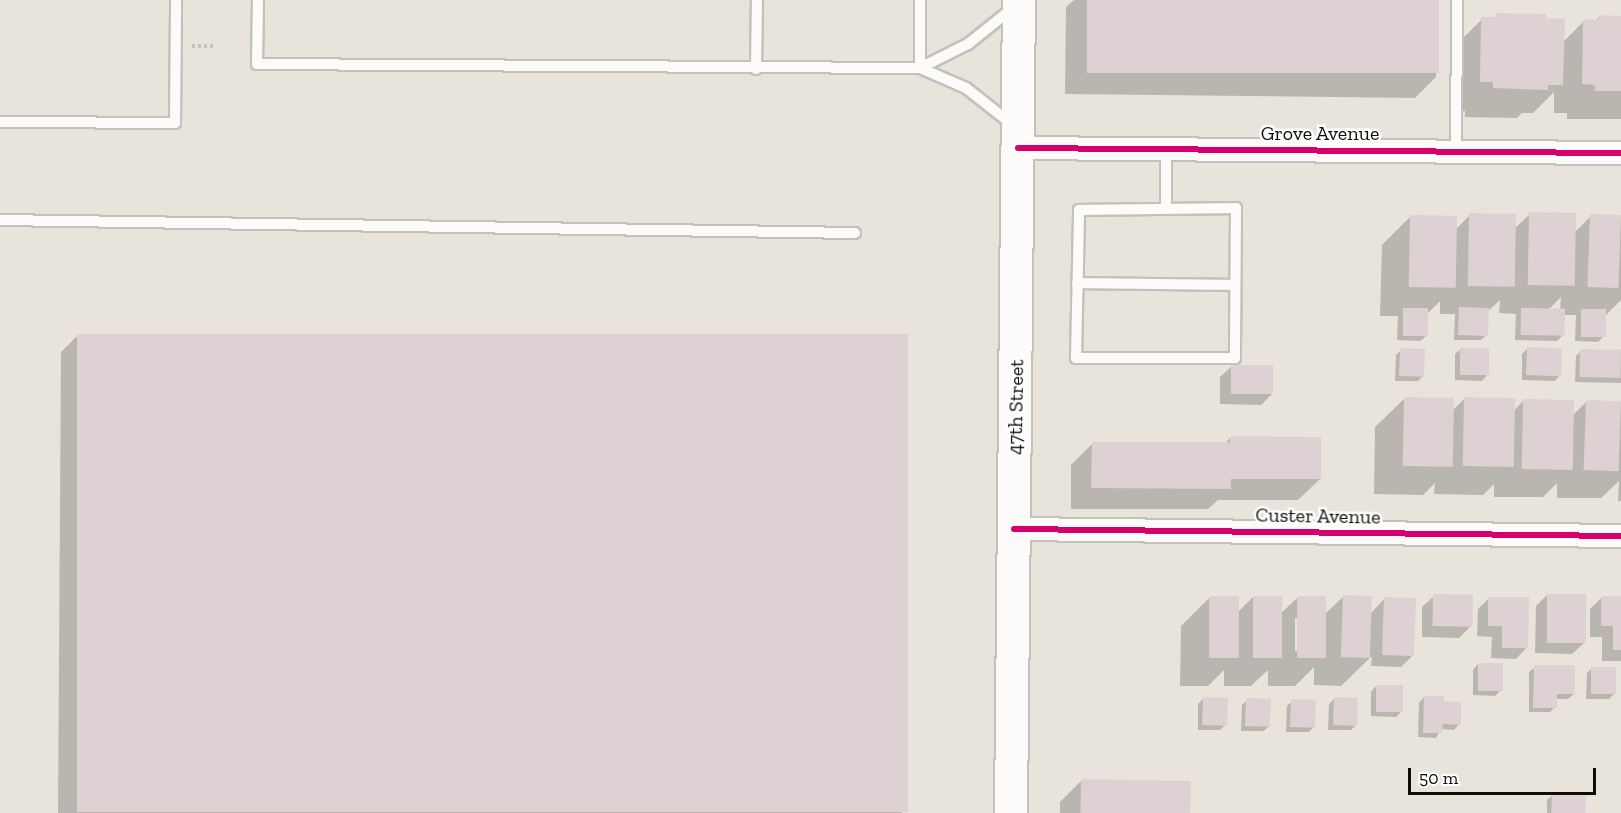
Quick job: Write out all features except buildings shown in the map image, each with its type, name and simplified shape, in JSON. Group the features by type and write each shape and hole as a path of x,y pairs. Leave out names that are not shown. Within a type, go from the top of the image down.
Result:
{"main road":[{"name":"47th Street","path":"1011,813 1019,1"}],"street":[{"name":"Grove Avenue","path":"1018,138 1166,149 1621,153"},
{"name":"Custer Avenue","path":"1014,529 1621,536"}],"lane":[{"path":"0,122 175,123 176,0"},
{"path":"258,0 257,64 756,69 920,68 966,88 1018,138"},
{"path":"756,69 757,0"},
{"path":"920,0 920,68"},
{"path":"1456,151 1457,0"},
{"path":"920,68 968,44 1019,1"},
{"path":"1166,149 1166,209"},
{"path":"1236,208 1234,357 1076,358 1079,210 1166,209 1236,208"},
{"path":"0,220 855,233"},
{"path":"1077,283 1235,285"}],"cycle path":[{"path":"1018,148 1621,153"},
{"path":"1014,529 1621,536"}]}
